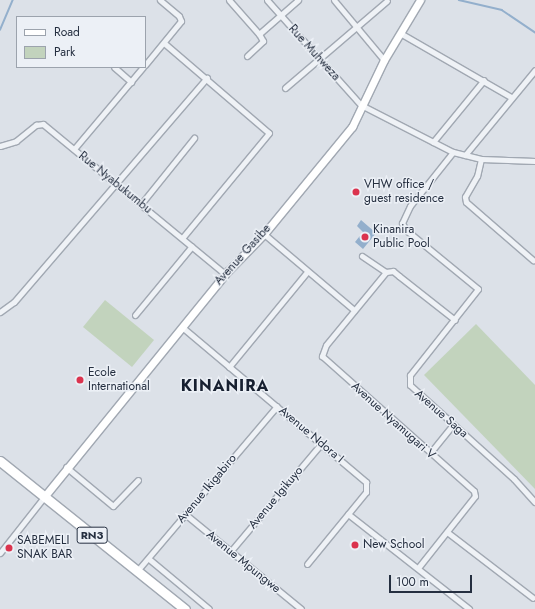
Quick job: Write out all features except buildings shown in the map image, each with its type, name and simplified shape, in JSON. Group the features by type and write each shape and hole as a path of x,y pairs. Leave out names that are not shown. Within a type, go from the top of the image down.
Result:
{"highway":[{"name":"RN3","path":"0,461 185,609"}],"street":[{"path":"146,64 164,43 180,22 181,18 160,0"},
{"path":"229,0 259,34 263,41 247,56"},
{"name":"Rue Muhweza","path":"267,0 361,105"},
{"path":"259,34 298,0"},
{"path":"334,0 384,60"},
{"name":"Avenue Gasibe","path":"44,497 225,274 264,234 352,127 361,105 384,60 420,0"},
{"path":"285,88 387,1"},
{"path":"400,33 484,80 511,97"},
{"path":"164,43 207,78 269,133 182,238"},
{"path":"115,68 131,82"},
{"path":"74,149 142,68"},
{"path":"465,155 511,97 535,70"},
{"path":"0,312 14,302 117,185 207,78"},
{"path":"433,142 484,80"},
{"path":"361,105 453,152 480,159 535,161"},
{"name":"Rue Nyabukumbu","path":"0,146 16,141 39,124 49,128 225,274"},
{"path":"141,204 194,138"},
{"path":"362,256 386,272 393,272 456,318 478,289 406,230 402,223 410,206 453,152"},
{"path":"480,159 477,176 465,196 466,202 533,260"},
{"path":"264,234 354,310"},
{"path":"136,315 192,246"},
{"path":"229,366 308,272"},
{"name":"Avenue Nyamugari V","path":"386,272 322,351 323,359 474,491 475,496 418,568"},
{"name":"Avenue Saga","path":"456,318 410,375 409,380 412,390 514,479 535,502"},
{"name":"Avenue Ndora I","path":"182,327 366,482 366,492 348,514"},
{"name":"Avenue Ikigabiro","path":"137,571 149,559 276,406"},
{"path":"430,453 453,425"},
{"name":"Avenue Igikuyo","path":"230,552 321,444"},
{"path":"66,468 113,506 138,480"},
{"path":"0,553 44,497"},
{"name":"Avenue Mpungwe","path":"186,514 230,552 302,609"},
{"path":"307,564 348,514 469,609"},
{"path":"447,532 533,598"},
{"path":"149,559 209,609"}],"green space":[{"path":"105,300 154,340 132,367 83,327"},
{"path":"476,324 535,385 535,489 424,375"}],"water":[{"name":"Kinanira Public Pool","path":"361,220 376,233 363,249 355,242 363,232 357,226"}],"waterway":[{"path":"0,30 13,0"},
{"path":"459,0 502,10 535,32"}],"place":[{"name":"VHW office / guest residence","path":"356,192"},
{"name":"Kinanira Public Pool","path":"365,237"},
{"name":"Ecole International","path":"80,380"},
{"name":"New School","path":"355,545"},
{"name":"SABEMELI SNAK BAR","path":"9,548"}],"district":[{"name":"KINANIRA","path":"225,386"}]}
